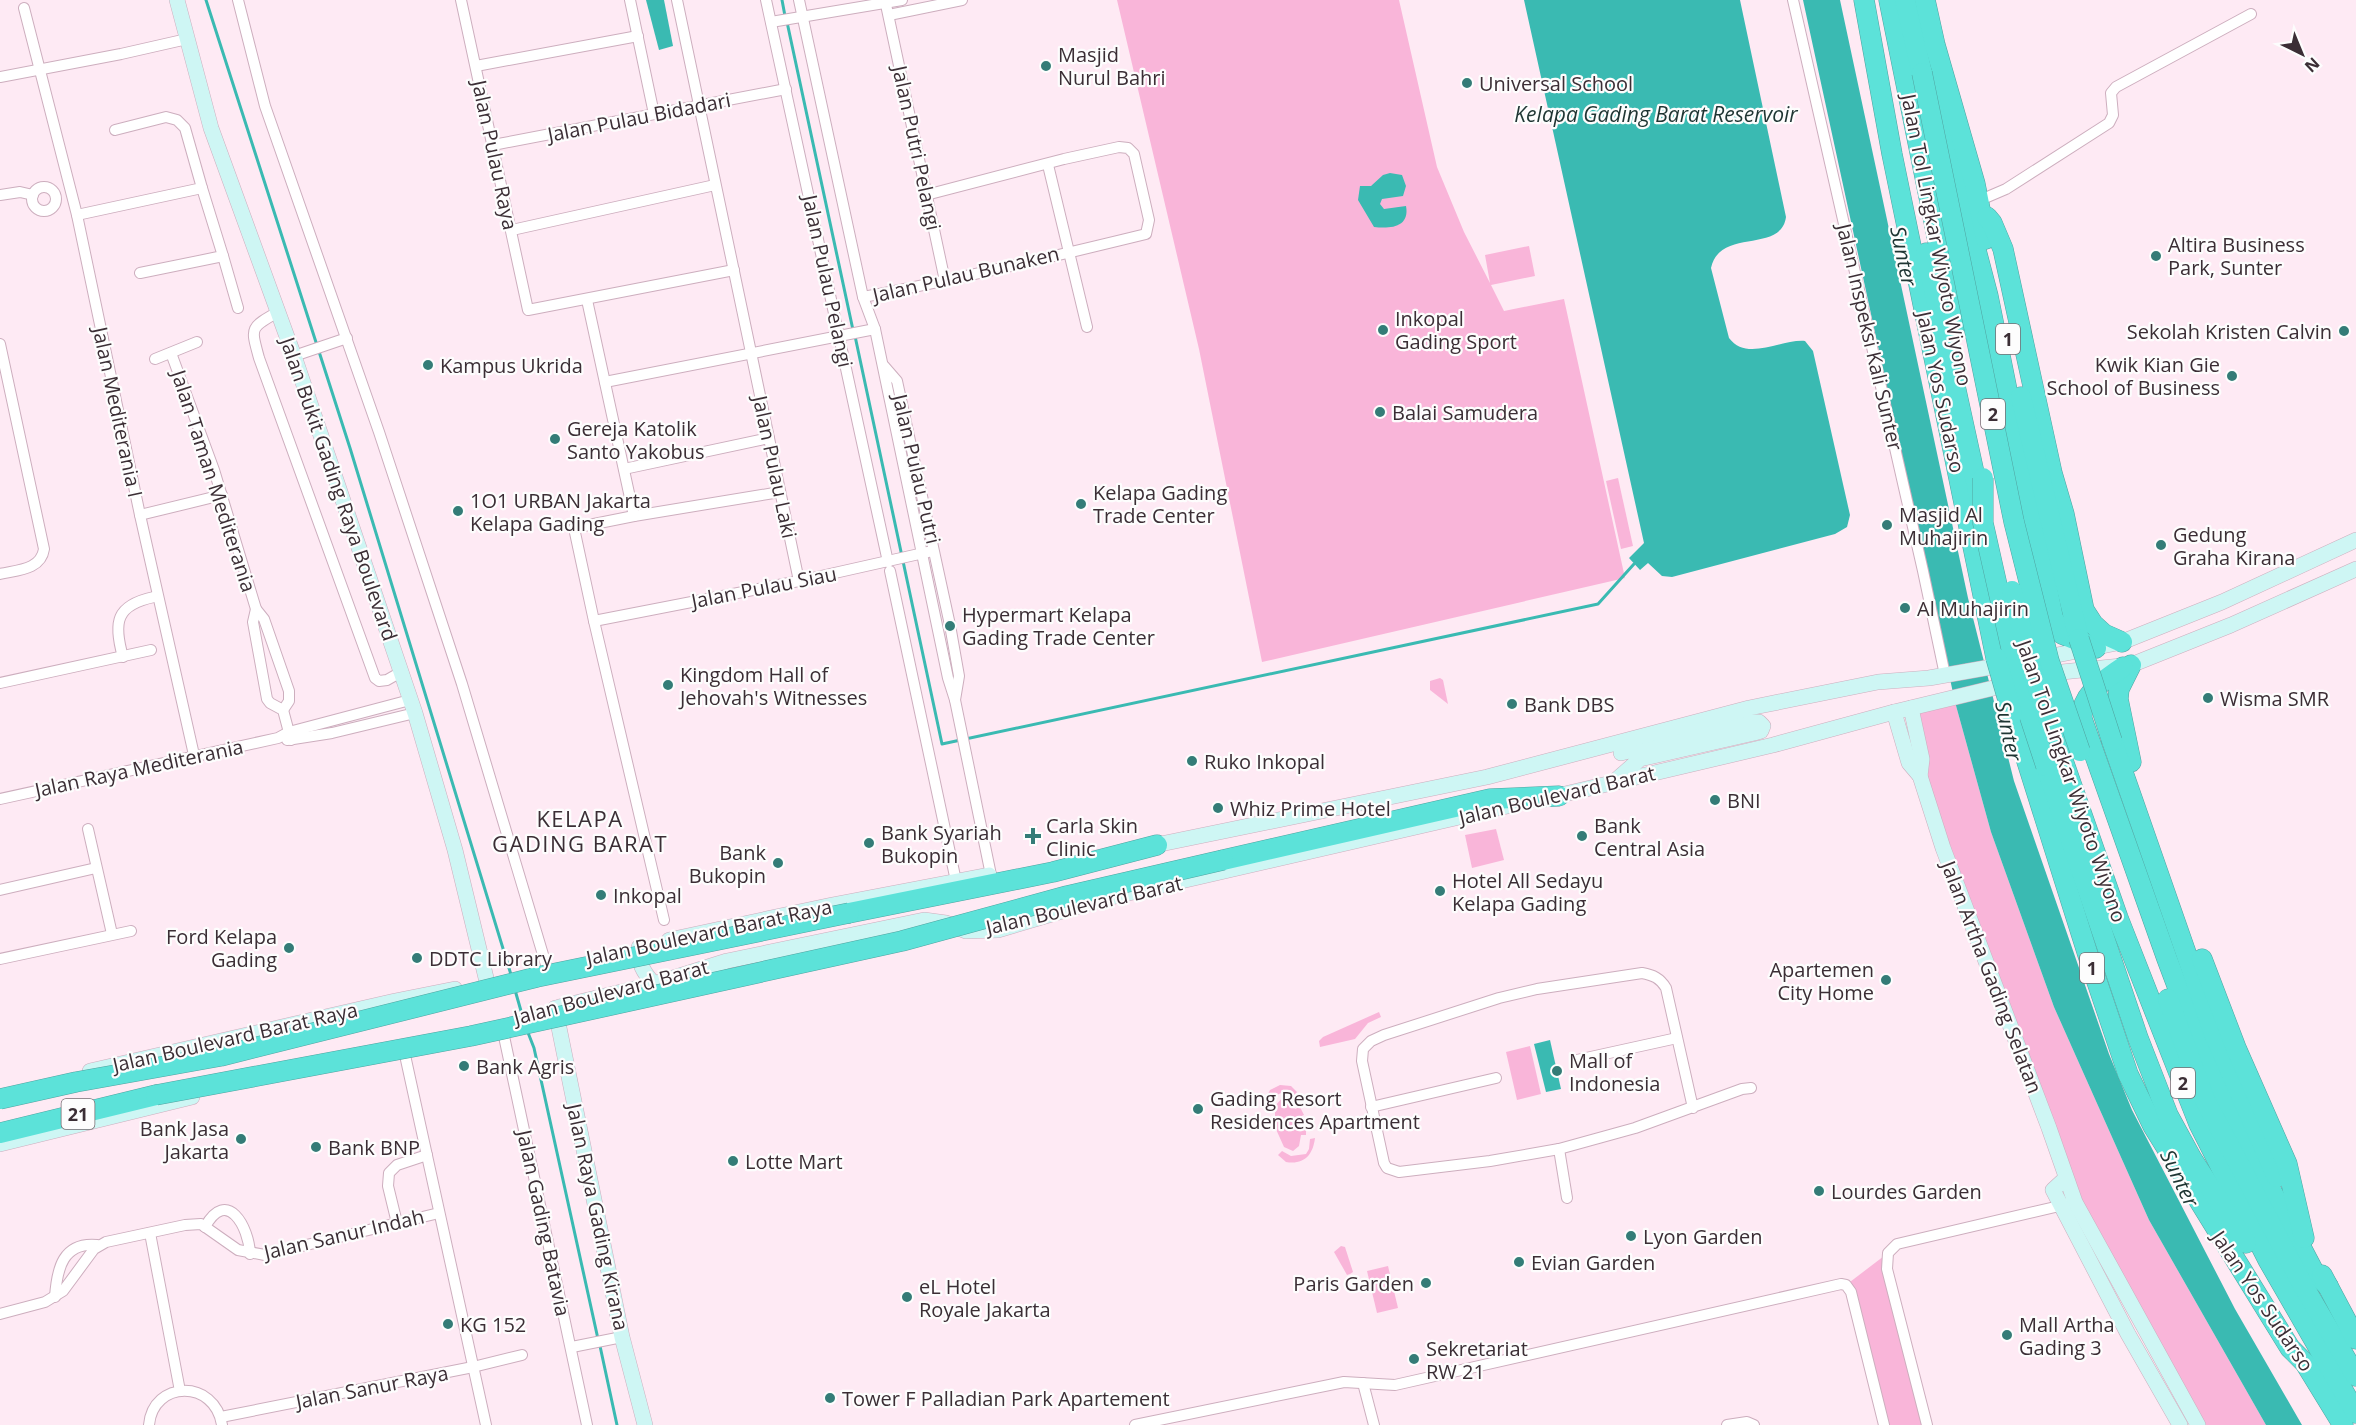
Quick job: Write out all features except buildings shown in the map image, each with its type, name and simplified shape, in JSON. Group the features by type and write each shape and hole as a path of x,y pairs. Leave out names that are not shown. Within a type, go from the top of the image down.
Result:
{"highway":[{"name":"Jalan Yos Sudarso","path":"1864,0 1892,154 1996,658 2088,955 2128,1074 2153,1126 2203,1210 2290,1348 2305,1363 2343,1425"},
{"name":"Jalan Tol Lingkar Wiyoto Wiyono","path":"1889,0 1952,306 1983,478 2032,671 2094,854 2199,1124 2268,1260 2356,1413"},
{"name":"Jalan Tol Lingkar Wiyoto Wiyono","path":"1905,0 2014,522 2049,661 2205,1100 2304,1287 2356,1376"},
{"name":"1","path":"1925,0 1935,45 1971,165 1988,249 2079,639 2092,684 2215,1036 2305,1239 2356,1339"},
{"path":"1922,74 1939,109 1988,296 2046,593 2053,618 2062,634 2096,648"},
{"path":"1888,125 1904,159 1957,390 2010,651 2009,658 1996,666"},
{"path":"1979,204 1992,223 2003,249 2084,610 2093,624 2104,634 2122,642"},
{"path":"1983,478 1983,523 2020,687 2138,1038 2168,1116 2192,1159 2230,1215 2354,1425"},
{"path":"2127,666 2105,680 2085,699 2081,709 2082,719 2192,1032 2211,1072 2238,1145 2316,1289 2356,1356"},
{"path":"2127,666 2118,699 2130,760 2236,1048 2287,1164 2305,1239"},
{"path":"2022,681 2024,692 2032,700 2046,734 2070,817 2141,1012 2230,1215"},
{"path":"2046,734 2061,719 2068,717 2082,719"},
{"name":"21","path":"0,1134 156,1095 471,1036 902,941 1067,896 1490,799 1559,796"},
{"path":"0,1099 76,1082 221,1056 537,976 1053,872 1157,845"},
{"path":"2167,959 2199,1044 2245,1142 2315,1274 2328,1286"}],"main road":[{"name":"Jalan Bukit Gading Raya Boulevard","path":"177,0 211,128 278,312 300,354 412,706 457,858 490,982"},
{"name":"Jalan Boulevard Barat","path":"1422,792 1513,771 1749,708 1878,682 1945,675 2122,642 2222,602 2356,540"},
{"name":"Jalan Boulevard Barat","path":"0,1144 654,984 727,962 924,920 946,923 966,931 998,930 1103,899 1559,796 1773,745 1894,712 2022,681 2062,672 2127,666 2231,626 2356,569"},
{"name":"Jalan Artha Gading Selatan","path":"1911,708 1922,759 1920,776"},
{"name":"Jalan Artha Gading Selatan","path":"1894,712 1909,763 1920,776 1943,848 2066,1178 2068,1204 2128,1334 2180,1425"},
{"path":"1513,771 1544,771 1709,730 1753,722 1759,722 1763,726 1761,731 1754,734 1640,759 1613,783"},
{"name":"Jalan Boulevard Barat Raya","path":"0,1092 383,1003 490,982 822,907 1157,845 1422,792"},
{"path":"639,947 638,958 644,973 654,984"},
{"name":"Jalan Raya Gading Kirana","path":"551,1009 622,1336 645,1425"},
{"name":"Jalan Artha Gading Selatan","path":"2068,1204 2198,1425"},
{"path":"2290,1348 2334,1425"}],"street":[{"path":"238,0 265,106 341,340 462,684 540,969"},
{"name":"Jalan Pulau Raya","path":"462,0 528,310 587,300"},
{"path":"630,0 654,114"},
{"path":"677,0 699,105"},
{"name":"Jalan Pulau Pelangi","path":"766,0 775,21 786,89 891,564 932,775 956,881"},
{"name":"Jalan Pulau Putri","path":"800,0 799,17 863,297 882,363 897,381 935,551 959,676 955,700 991,875"},
{"path":"775,21 902,0"},
{"path":"889,15 962,0"},
{"name":"Jalan Inspeksi Kali Sunter","path":"1793,0 1921,560 1945,675"},
{"name":"Jalan Putri Pelangi","path":"886,2 945,281"},
{"name":"Jalan Mediterania I","path":"24,8 77,215 140,516 194,755"},
{"path":"1979,204 2109,123 2114,115 2111,93 2116,87 2251,14"},
{"path":"476,66 638,36"},
{"path":"0,77 186,39"},
{"name":"Jalan Pulau Bidadari","path":"493,145 786,89"},
{"name":"Jalan Pulau Laki","path":"699,105 799,581"},
{"path":"115,130 166,117 177,120 185,128 238,308"},
{"name":"Jalan Pulau Bunaken","path":"863,297 945,281 1146,234 1149,220 1134,154 1128,148 1119,147 1048,165 1049,179 1070,251"},
{"path":"926,195 1048,165"},
{"path":"512,230 715,185"},
{"path":"77,215 202,188"},
{"path":"0,195 20,192 33,195"},
{"path":"1070,251 1087,327"},
{"path":"140,273 223,256"},
{"path":"634,516 587,300 734,270"},
{"path":"278,312 263,320 254,329 253,334 259,358 375,678 379,681 387,680 401,672"},
{"path":"605,382 872,330"},
{"path":"300,354 341,340"},
{"path":"155,359 197,342"},
{"path":"0,344 44,549 38,563 31,567 0,574"},
{"name":"Jalan Taman Mediterania","path":"171,353 222,495 256,609 264,619 289,691 289,701 283,710"},
{"path":"882,363 920,554 955,700"},
{"path":"896,433 907,430"},
{"path":"624,469 770,438"},
{"path":"664,920 574,528 780,492"},
{"path":"140,516 222,495"},
{"name":"Jalan Pulau Siau","path":"594,621 891,564 935,551"},
{"path":"123,657 117,630 119,617 130,605 154,597"},
{"name":"Jalan Taman Mediterania","path":"256,609 253,622 267,699 283,710 290,736"},
{"path":"938,628 950,625"},
{"path":"0,683 151,650"},
{"name":"Jalan Raya Mediterania","path":"290,736 345,718 412,706"},
{"name":"Jalan Raya Mediterania","path":"0,798 278,738 347,729 412,706"},
{"path":"345,718 347,729"},
{"path":"88,829 112,934"},
{"path":"0,890 96,868"},
{"path":"0,959 131,931"},
{"path":"1693,1108 1666,988 1662,981 1652,975 1642,973 1537,989 1499,998 1384,1035 1366,1044 1363,1048 1362,1061 1384,1163 1392,1171 1409,1172 1462,1166 1559,1149 1618,1133 1693,1108 1742,1089 1751,1088"},
{"name":"Jalan Gading Batavia","path":"507,1019 552,1267 577,1346 587,1425"},
{"path":"1577,1060 1677,1038"},
{"path":"403,1046 486,1425"},
{"path":"1371,1107 1496,1078"},
{"path":"1559,1149 1567,1198"},
{"path":"397,1223 388,1186 389,1173 397,1165 427,1155"},
{"path":"1927,1425 1887,1269 1887,1253 1897,1244 2068,1204"},
{"path":"55,1297 57,1274 66,1255 81,1244 98,1245 195,1224 205,1227 211,1217 224,1210 232,1212 243,1223 250,1254"},
{"name":"Jalan Sanur Indah","path":"205,1227 238,1250 265,1255 439,1213"},
{"path":"150,1233 180,1391"},
{"path":"0,1314 55,1297 63,1291 98,1245"},
{"path":"1135,1425 1344,1382 1395,1385 1841,1284 1851,1292 1884,1425"},
{"path":"577,1346 622,1336"},
{"name":"Jalan Sanur Raya","path":"221,1421 522,1355"},
{"path":"1363,1383 1374,1425"},
{"path":"149,1425 154,1409 160,1400 180,1391 190,1391 209,1399 216,1407 221,1421"},
{"path":"1727,1425 1746,1422 1754,1425"}],"shaded area":[{"name":"Inkopal Gading Sport","path":"1117,0 1399,0 1437,167 1464,232 1490,283 1485,255 1529,246 1535,276 1491,285 1504,311 1564,299 1625,578 1262,662 1199,349"},
{"path":"1618,478 1633,546 1621,549 1606,481"},
{"path":"1440,678 1443,680 1448,704 1430,690 1430,681"},
{"path":"1955,702 1991,832 2054,1007 2149,1220 2266,1425 2198,1425 2075,1202 1920,776 1911,708"},
{"path":"1496,829 1504,860 1472,868 1465,835"},
{"path":"1379,1012 1381,1017 1368,1023 1355,1039 1320,1047 1319,1041 1323,1037"},
{"path":"1530,1046 1541,1094 1517,1100 1506,1052"},
{"path":"1280,1085 1291,1086 1297,1092 1293,1097 1285,1091 1277,1095 1272,1103 1265,1100 1270,1090"},
{"path":"1283,1097 1295,1109 1300,1107 1304,1115 1299,1117 1301,1125 1306,1125 1306,1135 1301,1135 1299,1146 1293,1151 1284,1147 1275,1127 1275,1106"},
{"path":"1315,1138 1310,1154 1303,1160 1286,1162 1278,1155 1282,1151 1291,1156 1306,1154 1310,1139"},
{"path":"1341,1246 1345,1247 1353,1272 1347,1275 1334,1252"},
{"path":"1888,1253 1927,1425 1884,1425 1846,1285"},
{"path":"1388,1266 1398,1308 1377,1313 1367,1271"}],"water":[{"path":"646,0 664,0 673,46 659,50"},
{"name":"Kelapa Gading Barat Reservoir","path":"1524,0 1740,0 1786,217 1782,228 1773,235 1726,248 1717,256 1711,268 1729,338 1736,345 1754,349 1805,341 1813,351 1850,515 1847,527 1835,534 1672,577 1662,576 1648,563 1640,570 1629,558 1644,543"},
{"path":"1803,0 1840,0 1968,598 2014,781 2109,1054 2132,1110 2235,1309 2302,1425 2266,1425 2149,1220 2054,1007 1991,832 1955,702"},
{"path":"1390,173 1402,175 1406,186 1403,196 1382,199 1380,204 1384,209 1406,206 1405,218 1393,227 1374,227 1358,200 1360,186 1371,186 1383,175"},
{"path":"1550,1040 1561,1089 1546,1092 1534,1044"}],"waterway":[{"path":"206,0 350,448 512,978"},
{"path":"782,0 785,16"},
{"path":"787,22 853,330"},
{"path":"855,336 942,744 1598,604 1634,564"},
{"path":"515,990 523,1018"},
{"path":"527,1030 534,1048 598,1339"},
{"path":"600,1346 617,1425"}],"place":[{"name":"Masjid Nurul Bahri","path":"1046,66"},
{"name":"Universal School","path":"1467,83"},
{"name":"Altira Business Park, Sunter","path":"2156,256"},
{"name":"Inkopal Gading Sport","path":"1383,330"},
{"name":"Sekolah Kristen Calvin","path":"2344,331"},
{"name":"Kampus Ukrida","path":"428,365"},
{"name":"Kwik Kian Gie School of Business","path":"2232,376"},
{"name":"Balai Samudera","path":"1380,412"},
{"name":"Gereja Katolik Santo Yakobus","path":"555,439"},
{"name":"Kelapa Gading Trade Center","path":"1081,504"},
{"name":"1O1 URBAN Jakarta Kelapa Gading","path":"458,511"},
{"name":"Masjid Al Muhajirin","path":"1887,525"},
{"name":"Gedung Graha Kirana","path":"2161,545"},
{"name":"Al Muhajirin","path":"1905,608"},
{"name":"Hypermart Kelapa Gading Trade Center","path":"950,626"},
{"name":"Kingdom Hall of Jehovah's Witnesses","path":"668,685"},
{"name":"Wisma SMR","path":"2208,698"},
{"name":"Bank DBS","path":"1512,704"},
{"name":"Ruko Inkopal","path":"1192,761"},
{"name":"BNI","path":"1715,800"},
{"name":"Whiz Prime Hotel","path":"1218,808"},
{"name":"Carla Skin Clinic","path":"1033,836"},
{"name":"Bank Central Asia","path":"1582,836"},
{"name":"Bank Syariah Bukopin","path":"869,843"},
{"name":"Bank Bukopin","path":"778,863"},
{"name":"Hotel All Sedayu Kelapa Gading","path":"1440,891"},
{"name":"Inkopal","path":"601,895"},
{"name":"Ford Kelapa Gading","path":"289,948"},
{"name":"DDTC Library","path":"417,958"},
{"name":"Apartemen City Home","path":"1886,980"},
{"name":"Bank Agris","path":"464,1066"},
{"name":"Mall of Indonesia","path":"1557,1071"},
{"name":"Gading Resort Residences Apartment","path":"1198,1109"},
{"name":"Bank Jasa Jakarta","path":"241,1139"},
{"name":"Bank BNP","path":"316,1147"},
{"name":"Lotte Mart","path":"733,1161"},
{"name":"Lourdes Garden","path":"1819,1191"},
{"name":"Lyon Garden","path":"1631,1236"},
{"name":"Evian Garden","path":"1519,1262"},
{"name":"Paris Garden","path":"1426,1283"},
{"name":"eL Hotel Royale Jakarta","path":"907,1297"},
{"name":"KG 152","path":"448,1324"},
{"name":"Mall Artha Gading 3","path":"2007,1335"},
{"name":"Sekretariat RW 21","path":"1414,1359"},
{"name":"Tower F Palladian Park Apartement","path":"830,1398"}],"district":[{"name":"KELAPA GADING BARAT","path":"580,830"}],"water label":[{"name":"Sunter","path":"1904,256"},
{"name":"Sunter","path":"2009,731"},
{"name":"Sunter","path":"2180,1178"}]}
